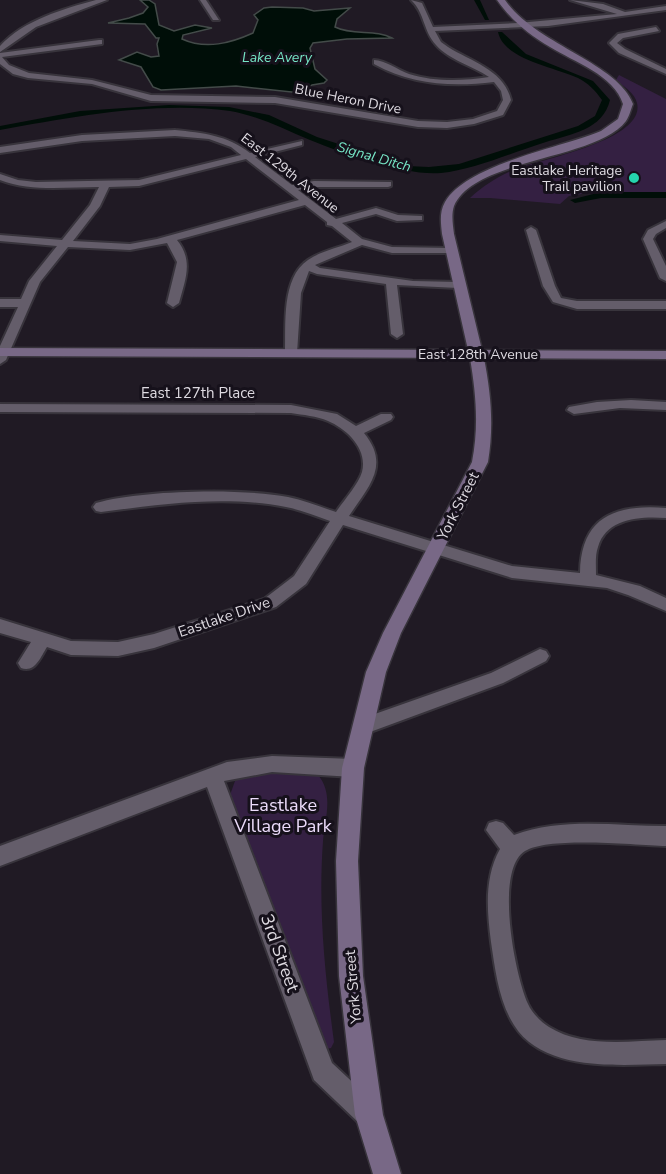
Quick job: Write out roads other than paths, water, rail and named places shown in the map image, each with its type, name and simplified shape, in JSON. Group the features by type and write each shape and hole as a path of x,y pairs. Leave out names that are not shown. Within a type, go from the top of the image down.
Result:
{"street":[{"path":"0,50 9,40 33,27 74,9 104,0"},
{"path":"203,0 216,18"},
{"path":"414,0 423,7 434,40 444,49 496,79"},
{"name":"York Street","path":"387,1174 369,1115 352,987 346,898 353,768 376,672 392,633 480,462 486,441 486,417 475,354 458,285 447,224 447,211 455,196 466,184 494,170 600,136 618,125 628,111 628,99 616,84 543,40 523,24 501,0"},
{"path":"571,1 603,6 636,19"},
{"path":"429,29 626,15 666,8"},
{"path":"646,24 666,34"},
{"path":"656,29 621,36 613,43 622,51 666,72"},
{"path":"0,57 99,42"},
{"name":"Blue Heron Drive","path":"0,57 9,68 21,73 38,77 94,82 136,96 273,99 322,105 388,121 419,124 466,124 500,113 507,100 507,92 496,79"},
{"path":"377,62 402,75 433,81 461,83 496,79"},
{"name":"East 129th Avenue","path":"0,150 65,139 183,133 219,138 234,145 331,223 360,243 392,250 452,251"},
{"path":"0,177 31,185 105,185 147,181 299,143"},
{"path":"289,189 314,184 388,184"},
{"path":"1,355 35,281 95,206 105,185"},
{"path":"0,238 117,248 143,245 305,202"},
{"path":"331,223 376,211 397,219 418,218"},
{"path":"657,225 648,239 666,278"},
{"path":"531,230 553,295 560,305 666,305"},
{"path":"170,238 182,253 184,260 173,303"},
{"path":"291,353 294,295 308,265 360,243"},
{"path":"308,265 317,271 393,281 458,285"},
{"path":"393,281 391,287 397,334"},
{"path":"0,303 25,303"},
{"name":"East 128th Avenue","path":"1,355 291,353 666,355"},
{"path":"574,410 601,404 666,406"},
{"name":"East 127th Place","path":"0,408 291,409 332,417 356,432"},
{"path":"356,432 386,417"},
{"name":"Eastlake Drive","path":"0,627 42,641 88,650 127,648 270,603 300,580 369,473 370,454 365,441 356,432"},
{"path":"101,507 163,499 269,499 288,502 436,550 522,574 588,579 627,588 666,605"},
{"path":"588,579 590,545 604,526 605,517 632,513 666,513"},
{"path":"27,663 42,641"},
{"path":"362,727 497,678 540,656"},
{"path":"0,856 227,771 272,764 353,768"},
{"name":"3rd Street","path":"213,777 254,881 323,1071 369,1115"},
{"path":"496,831 512,848"},
{"path":"666,836 542,836 531,838 512,848 502,867 498,891 509,985 518,1012 530,1027 539,1035 562,1047 589,1052 666,1052"}],"water":[{"name":"Lake Avery","path":"140,0 149,0 155,4 159,25 174,31 195,25 212,28 183,35 182,39 200,44 218,44 253,33 258,20 254,15 264,8 272,7 303,8 314,11 350,8 337,19 335,27 342,30 386,35 392,38 347,39 313,43 310,48 315,69 327,80 324,83 312,85 301,93 236,86 161,90 153,87 141,67 119,60 137,52 151,57 159,56 157,44 159,38 156,38 145,24 108,23 143,13 148,7"}],"waterway":[{"name":"Signal Ditch","path":"477,0 487,19"},
{"name":"Signal Ditch","path":"0,128 80,113 169,107 229,109 266,117 314,139 406,169 442,170 581,128 600,114 606,100 590,82 524,55 500,33"},
{"path":"575,200 601,195 666,195"}],"place":[{"name":"Eastlake Heritage Trail pavilion","path":"634,178"}],"park label":[{"name":"Eastlake Village Park","path":"283,815"}]}
